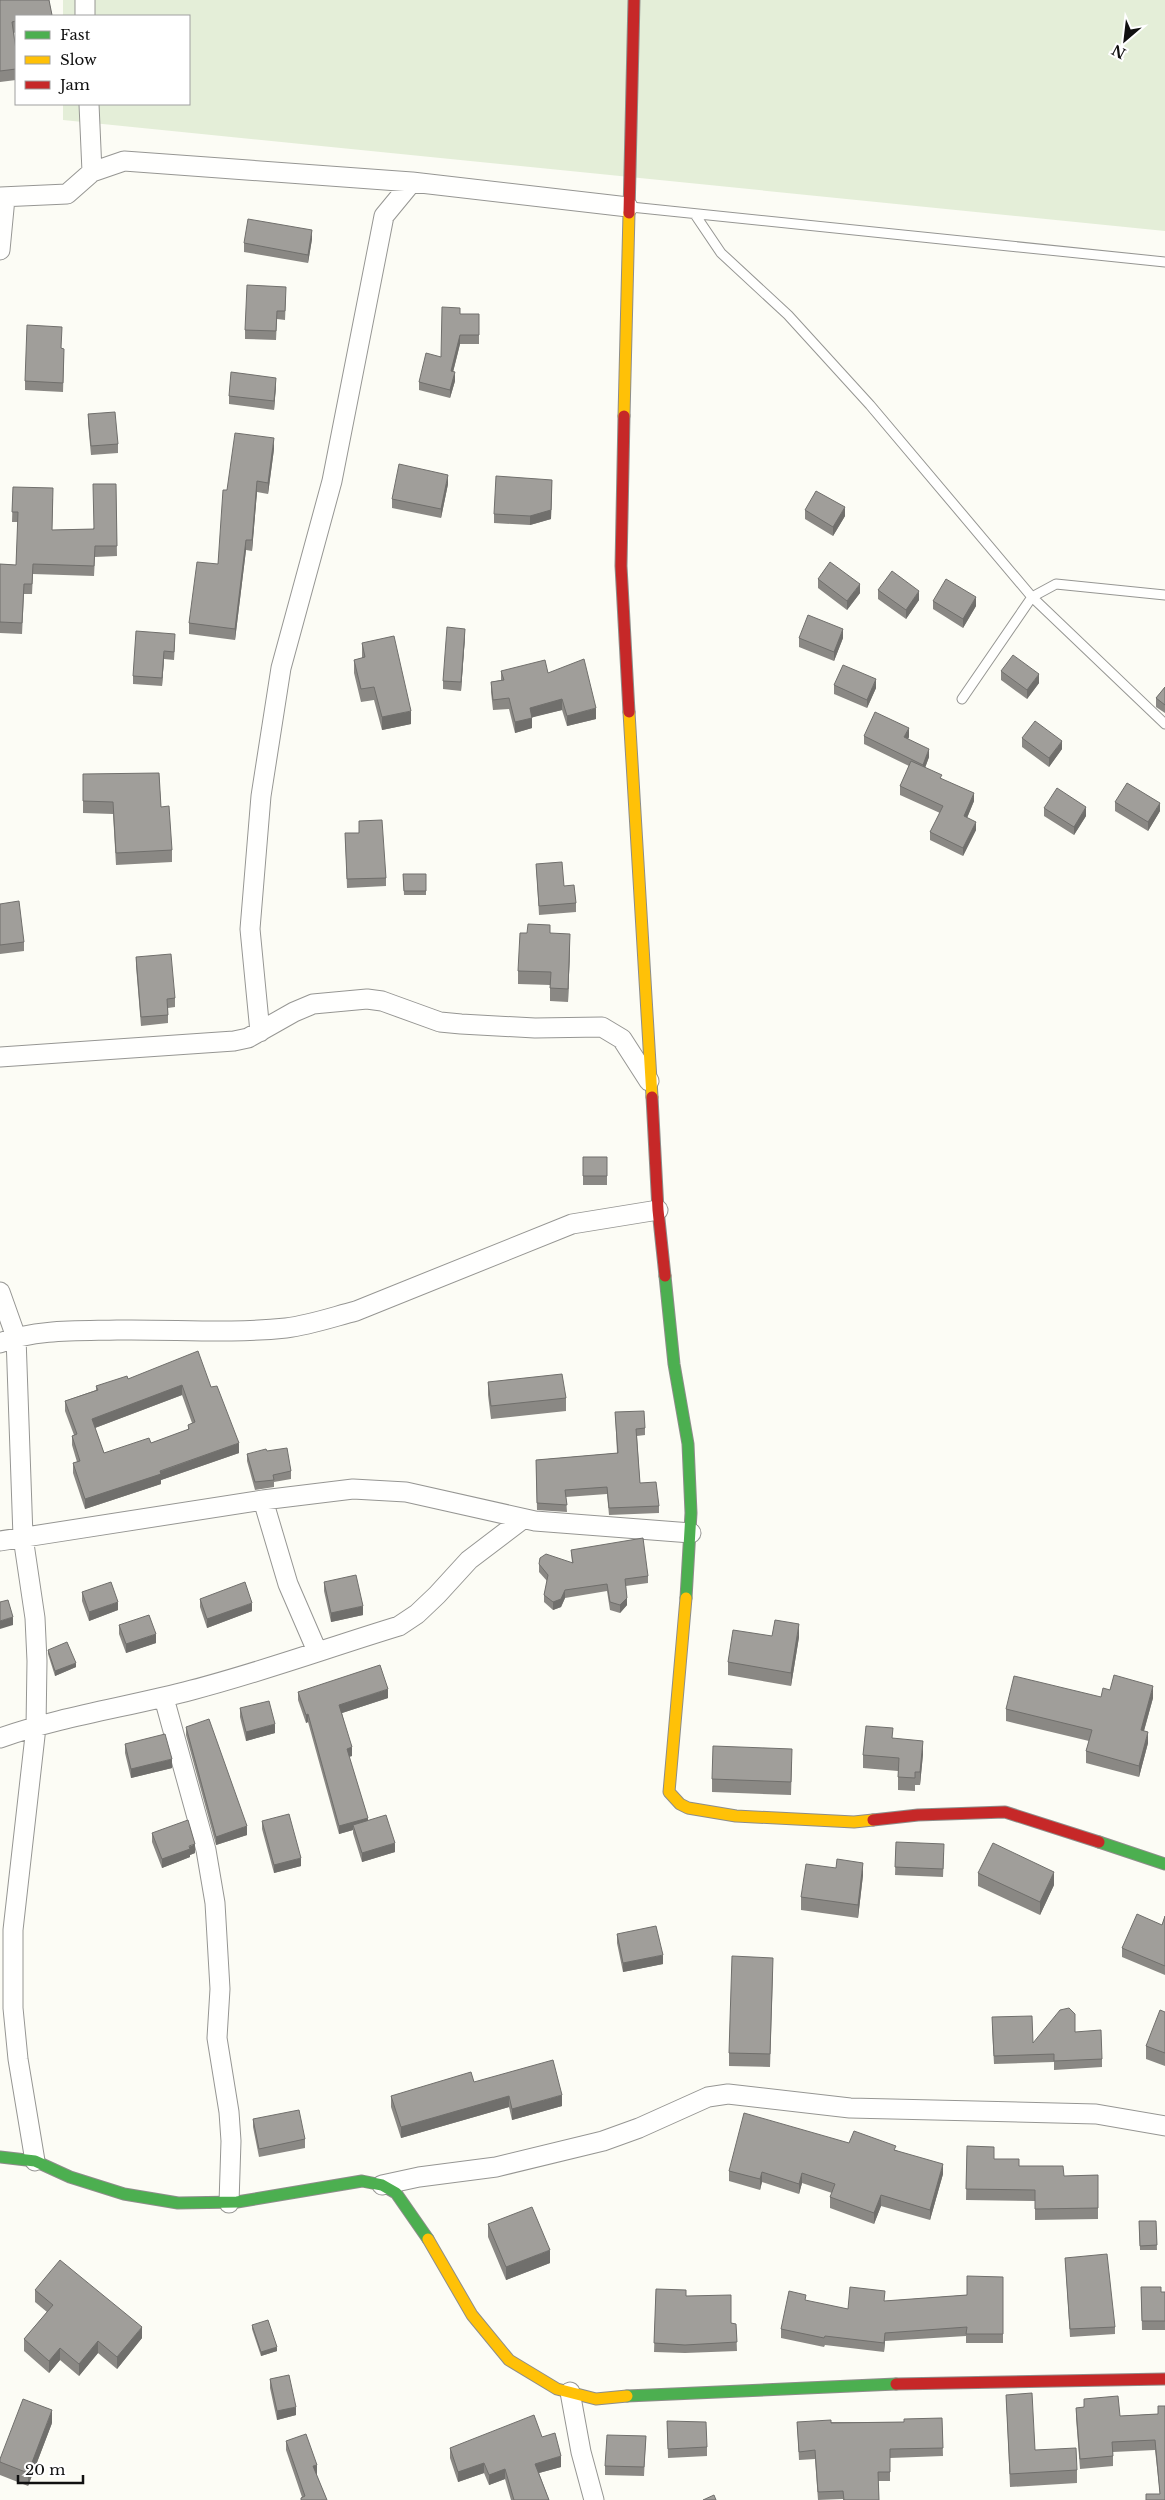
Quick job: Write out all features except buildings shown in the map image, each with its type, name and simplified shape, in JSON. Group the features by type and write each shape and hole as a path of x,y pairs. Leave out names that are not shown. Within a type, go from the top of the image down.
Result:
{"street":[{"path":"85,0 85,15"},
{"path":"634,0 621,566 649,1081 658,1210 674,1364 688,1444 691,1533 684,1634 669,1792 680,1804 688,1808 736,1816 854,1822 918,1815 1005,1812 1019,1814 1060,1830 1143,1855 1165,1864"},
{"path":"89,105 92,172"},
{"path":"0,250 3,197 67,194 92,172 124,161 412,182 628,207"},
{"path":"260,1032 250,929 261,796 281,668 332,482 384,216 412,182"},
{"path":"0,1057 234,1041 248,1038 294,1012 313,1004 367,999 382,1001 440,1022 535,1028 602,1027 622,1039 649,1081"},
{"path":"8,1340 102,1330 276,1328 320,1321 356,1311 572,1224 658,1210"},
{"path":"0,1292 8,1340 22,1537 35,1618 37,1661 36,1727 13,1930 15,2025 35,2162"},
{"path":"0,1541 263,1500 353,1489 375,1489 432,1497 523,1519 691,1533"},
{"path":"263,1500 288,1584 316,1651"},
{"path":"0,1738 36,1727 164,1698 229,1680 405,1622 437,1595 469,1560 523,1519"},
{"path":"164,1698 206,1850 215,1903 220,1963 217,2038 229,2112 231,2141 229,2203"},
{"path":"0,2157 35,2162 70,2177 124,2194 178,2203 229,2203 329,2184 362,2181 382,2184 496,2167 603,2141 639,2128 708,2097 723,2094 744,2094 850,2108 1096,2114 1165,2126"},
{"path":"382,2184 396,2193 425,2233 472,2315 509,2360 557,2389 596,2399 655,2394 886,2384 1165,2379"},
{"path":"570,2392 581,2452 594,2500"}],"lane":[{"path":"628,207 696,216 1041,248 1165,262"},
{"path":"696,216 721,253 788,315 851,384 1032,597 1165,724"},
{"path":"962,699 1032,597 1056,584 1165,595"}],"green space":[{"path":"63,0 1165,0 1165,231 63,120 63,105 190,105 190,15 63,15"}],"traffic: fast":[{"path":"665,1276 674,1364 688,1444 691,1513 686,1598"},
{"path":"1099,1842 1165,1864"},
{"path":"0,2157 35,2161 70,2177 124,2194 178,2203 237,2202 362,2181 382,2185 396,2193 428,2239"},
{"path":"627,2396 896,2384"}],"traffic: slow":[{"path":"624,416 629,213"},
{"path":"629,712 652,1097"},
{"path":"686,1598 669,1792 680,1804 688,1808 736,1816 854,1822 873,1820"},
{"path":"428,2239 472,2315 509,2360 557,2389 596,2399 627,2396"}],"traffic: jam":[{"path":"629,213 634,0"},
{"path":"624,416 621,566 629,712"},
{"path":"652,1097 658,1210 665,1276"},
{"path":"873,1820 918,1815 1005,1812 1099,1842"},
{"path":"896,2384 1165,2379"}]}
